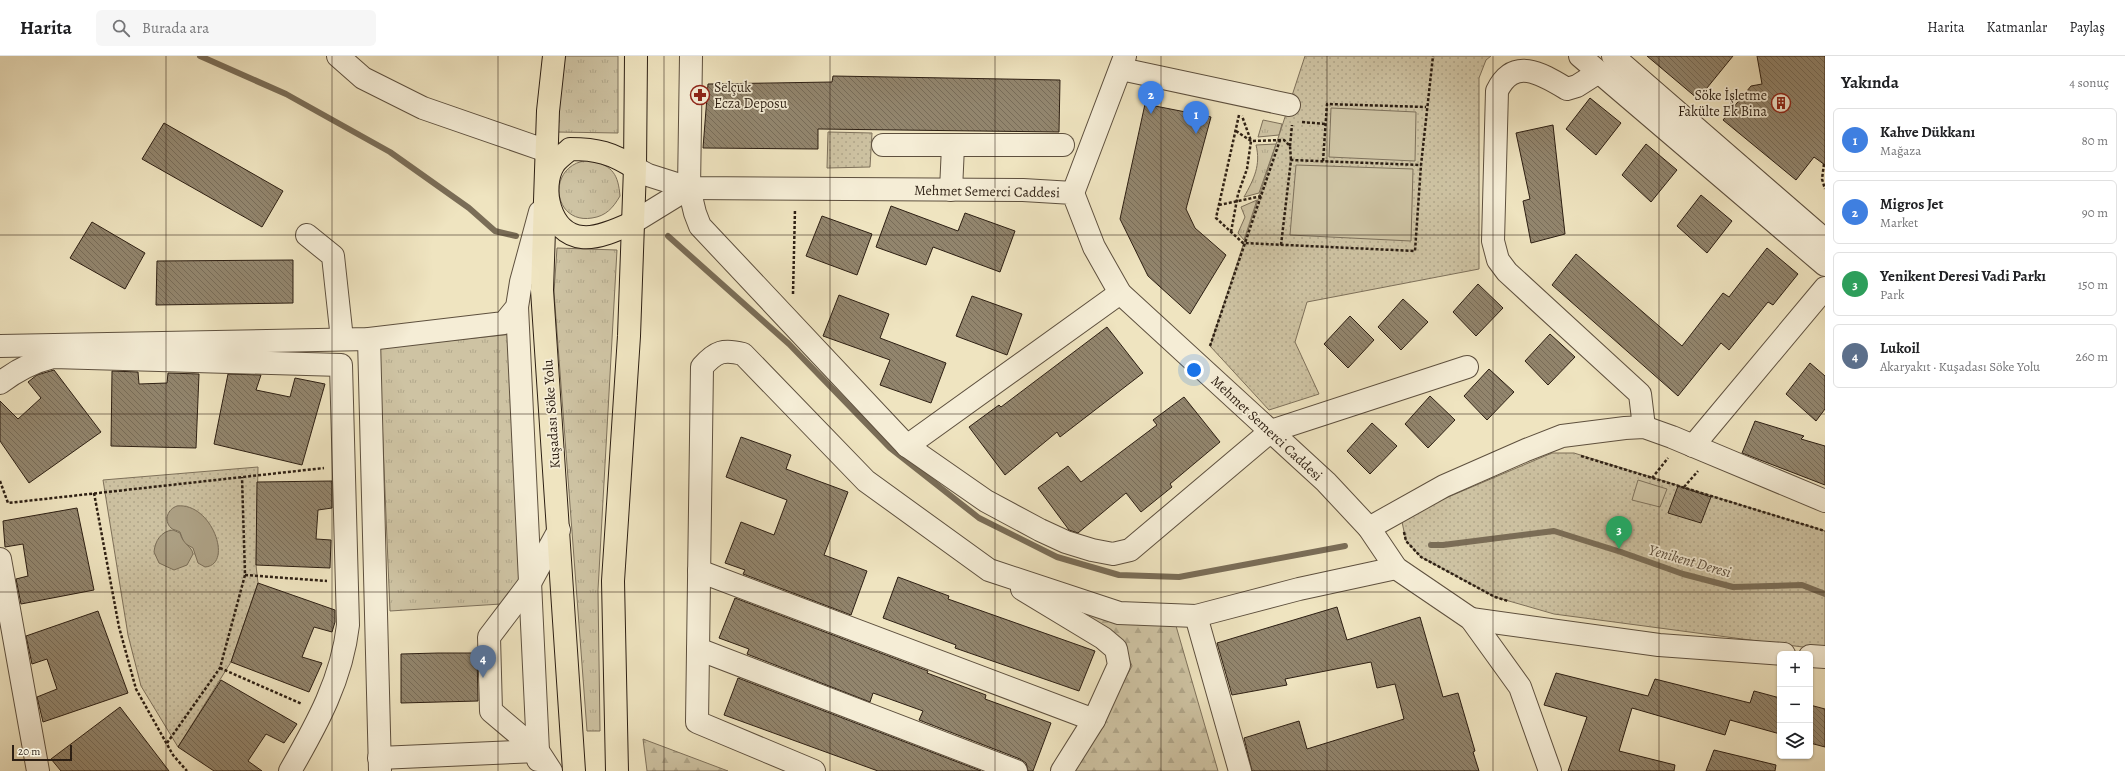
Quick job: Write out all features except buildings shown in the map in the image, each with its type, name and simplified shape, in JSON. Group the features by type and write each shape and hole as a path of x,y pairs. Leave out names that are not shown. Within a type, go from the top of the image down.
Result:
{"highway":[{"name":"Kuşadası Söke Yolu","path":"554,56 548,111 542,290 574,771"},
{"path":"617,771 613,581 629,336 636,56"},
{"path":"570,149 554,164 546,189 552,215 565,230 582,237 608,233 632,223"},
{"path":"547,151 593,149 605,153 634,168"}],"street":[{"path":"338,56 363,78 424,108 547,151"},
{"path":"692,56 689,188 700,226 906,446 963,486 1016,518 1066,542 1113,554 1130,550 1271,431 1467,367"},
{"path":"1580,56 1606,64 1825,240"},
{"path":"1073,193 1123,62 1290,113"},
{"path":"1606,64 1825,265"},
{"path":"1606,64 1577,86 1567,89 1540,73 1525,70 1510,74 1500,84 1497,91 1494,241 1498,260 1507,272 1640,394 1644,427"},
{"path":"883,145 1063,145"},
{"path":"951,190 953,146"},
{"name":"Mehmet Semerci Caddesi","path":"634,168 648,175 689,188 951,190 1073,193 1094,247 1120,293 1326,482 1369,528 1396,568 1471,619 1520,687 1550,771"},
{"path":"632,223 689,188"},
{"path":"538,761 517,307 521,282 546,189"},
{"path":"307,235 333,256 342,339"},
{"path":"1698,448 1825,288"},
{"path":"906,446 1120,293"},
{"path":"1698,448 1825,304"},
{"path":"0,346 369,339 504,323 517,307"},
{"path":"290,771 322,713 331,693 346,646 348,624 341,365 350,352 369,339"},
{"path":"369,339 379,764 538,761"},
{"path":"814,771 697,722 702,367 712,356 729,350 743,354 866,481 990,570 1104,638 1116,649 1120,665 1094,720 1062,771"},
{"path":"0,383 21,367 35,361 53,357 341,365"},
{"path":"1369,528 1444,486 1526,450 1562,436 1625,428 1644,427 1825,501"},
{"path":"551,771 538,761 491,711 489,637 530,583 559,530"},
{"path":"0,559 38,771"},
{"path":"990,570 1119,613 1196,616 1299,589 1396,568"},
{"path":"699,571 1094,720"},
{"path":"1196,616 1240,771"},
{"path":"1471,619 1660,645 1777,653"},
{"path":"698,649 1016,771"},
{"path":"1813,656 1825,657"}],"path":[{"path":"1231,232 1238,200 1248,169 1251,141 1240,112 1216,218 1231,232 1243,243 1416,251 1426,107 1433,56"},
{"path":"1323,161 1327,104 1426,107"},
{"path":"1281,245 1291,160 1290,113"},
{"path":"1236,131 1251,141 1284,140 1290,146"},
{"path":"1210,346 1243,243 1246,240 1262,196 1280,140"},
{"path":"1291,160 1421,165"},
{"path":"1824,164 1822,179 1825,189"},
{"path":"794,278 795,189"},
{"path":"1219,205 1262,196"},
{"path":"1574,453 1825,531"},
{"path":"0,481 8,503 344,466"},
{"path":"167,743 220,668 245,575 242,477"},
{"path":"94,493 119,627 136,689 173,755 187,771"},
{"path":"1403,529 1406,541 1421,558 1495,598 1509,602"},
{"path":"245,575 347,583"},
{"path":"220,668 322,713"}],"green space":[{"path":"565,56 618,56 618,133 556,132"},
{"path":"1305,56 1491,56 1486,60 1479,78 1479,269 1307,302 1295,342 1319,394 1269,410 1210,346"},
{"path":"1331,108 1416,112 1415,161 1329,157"},
{"path":"1263,120 1282,124 1279,135 1258,137"},
{"path":"828,132 872,133 870,167 827,168"},
{"path":"1276,144 1259,193 1244,197 1256,172 1258,159 1256,145"},
{"path":"592,160 605,165 613,172 618,182 620,196 612,208 605,213 592,218 578,218 568,212 562,203 559,192 561,181 566,170 577,163"},
{"path":"1296,165 1413,169 1411,241 1290,235"},
{"path":"1257,200 1244,240 1238,233 1245,217 1241,207"},
{"path":"557,248 617,250 598,590 600,731 587,731 554,292"},
{"path":"513,334 524,577 501,604 390,611 379,348"},
{"path":"1552,453 1574,453 1825,531 1825,650 1554,614 1495,597 1421,557 1406,541 1401,517"},
{"path":"258,467 256,565 258,583 231,662 178,747 141,686 128,635 103,480"},
{"path":"1638,480 1667,489 1660,507 1632,500"},
{"path":"1058,598 1174,619 1218,771 1075,771 1132,666 1123,644"},
{"path":"643,739 728,771 647,771"}],"shaded area":[{"path":"177,506 189,507 200,514 209,523 215,534 218,546 218,556 214,564 205,567 198,563 193,548 184,543 180,532 172,529 167,522 169,512"},
{"path":"173,530 180,533 181,537 191,549 193,554 187,565 174,570 159,563 154,552 159,537 165,532"}],"waterway":[{"path":"200,56 286,94 390,152 469,208 495,231 516,236"},
{"path":"668,236 789,344 890,448 979,518 1057,557 1119,575 1179,577 1345,546"},
{"name":"Yenikent Deresi","path":"1431,545 1443,545 1554,531 1621,552 1683,574 1733,587 1802,585 1825,594"}],"place":[{"name":"Selçuk Ecza Deposu","path":"700,95"},
{"name":"Söke İşletme Fakülte Ek Bina","path":"1781,103"},
{"name":"Migros Jet","path":"1151,114"},
{"name":"Kahve Dükkanı","path":"1196,134"},
{"name":"Yenikent Deresi Vadi Parkı","path":"1619,549"},
{"name":"Lukoil","path":"483,678"}]}
